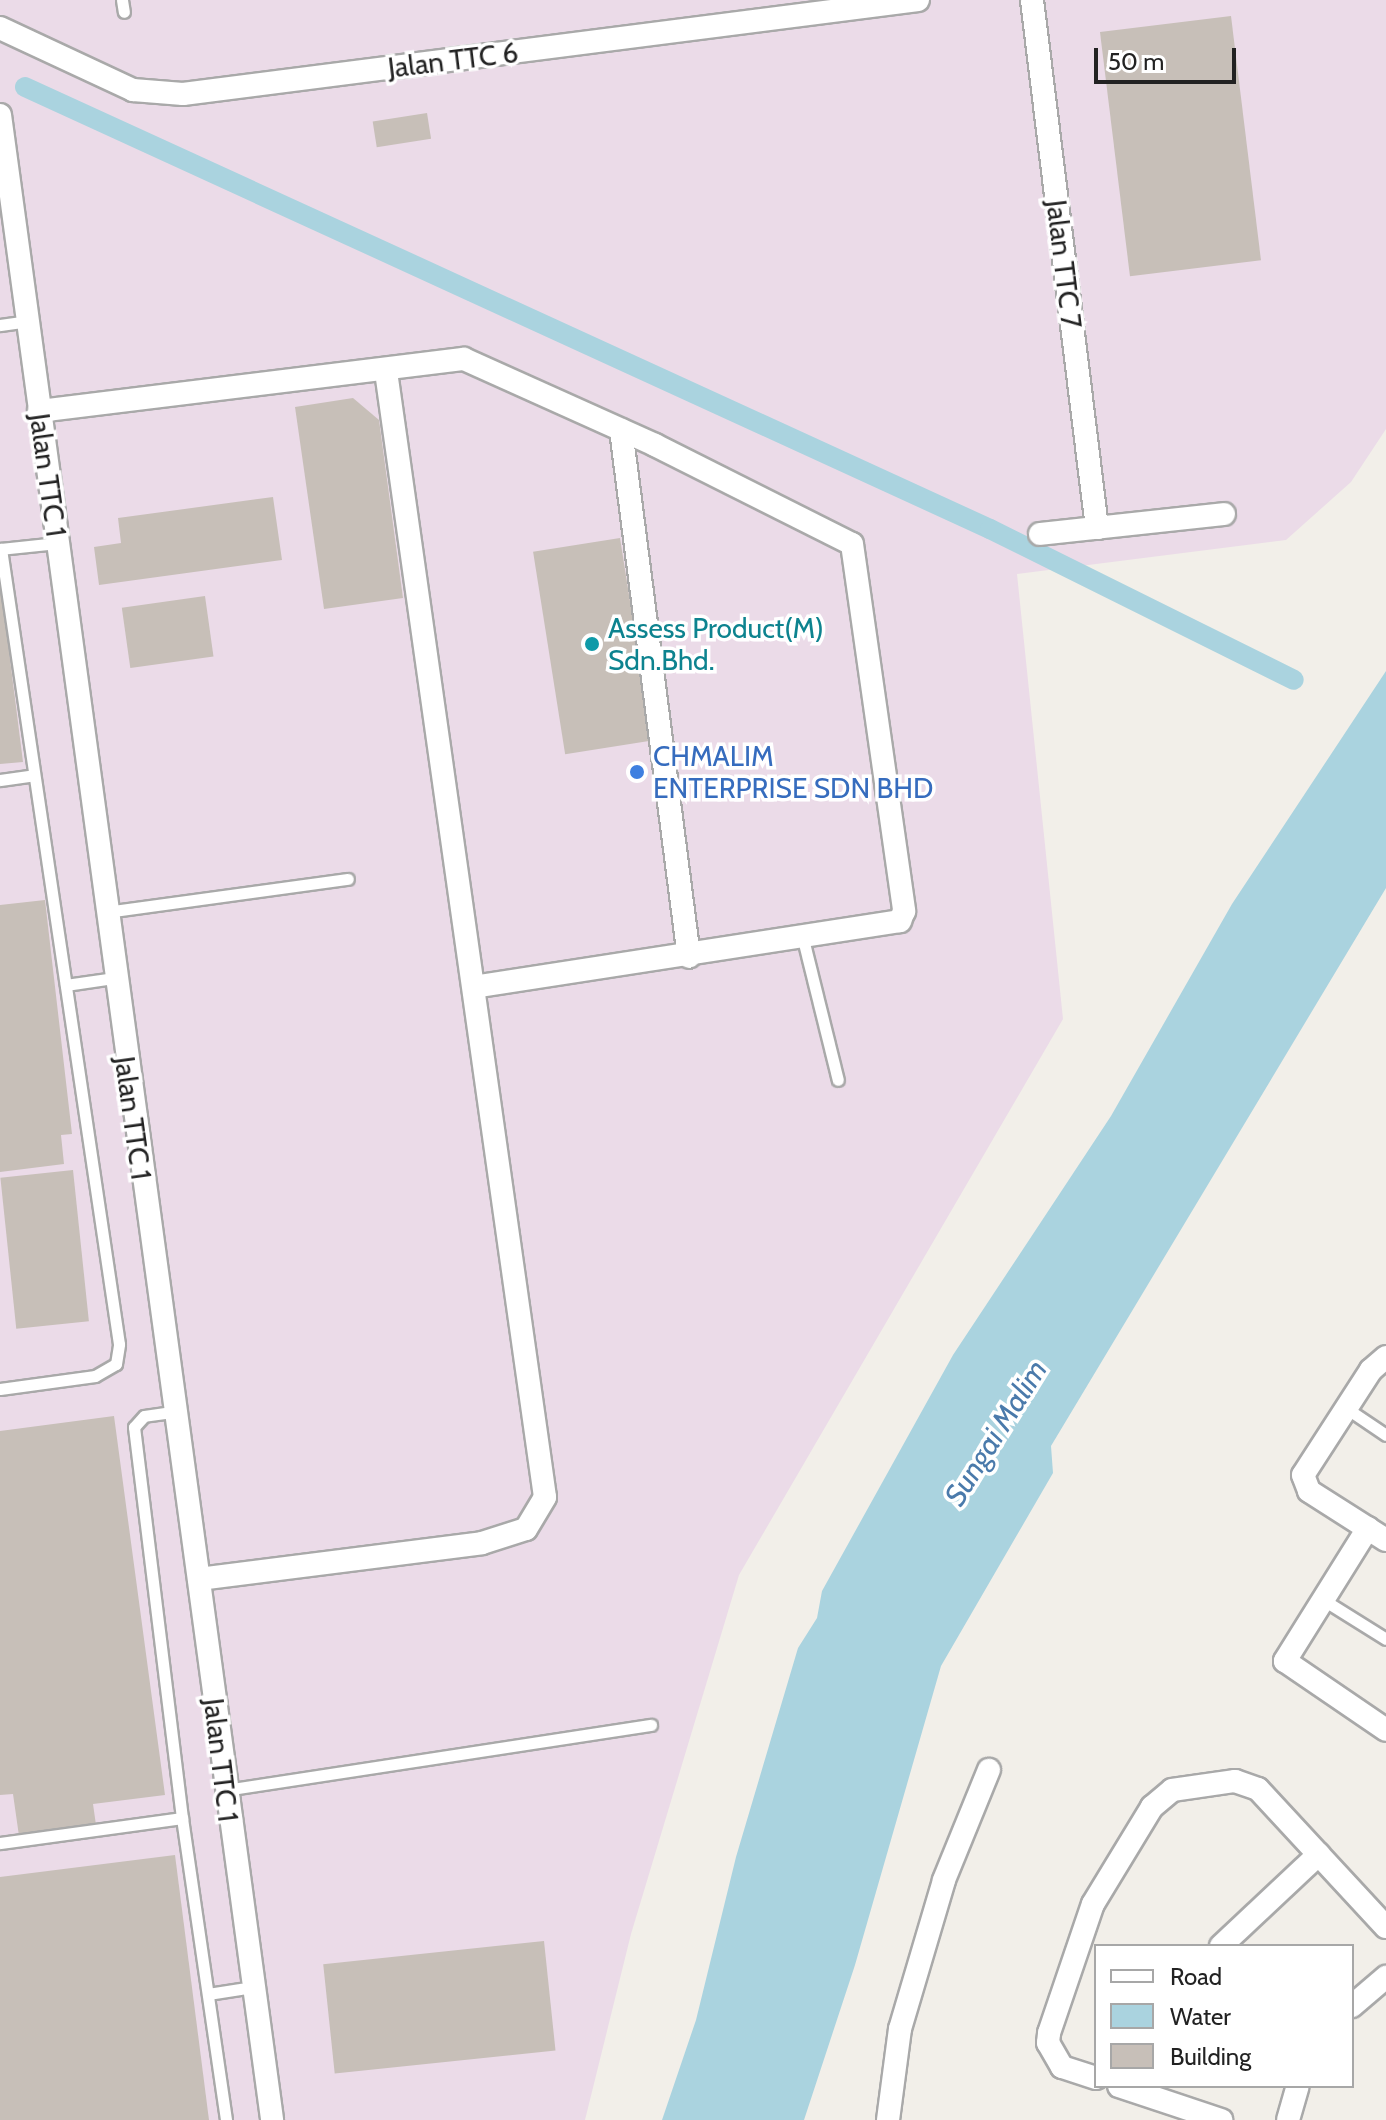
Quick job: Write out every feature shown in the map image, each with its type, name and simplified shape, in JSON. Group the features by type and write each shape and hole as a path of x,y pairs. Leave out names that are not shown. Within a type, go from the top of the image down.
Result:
{"street":[{"name":"Jalan TTC 6","path":"0,28 133,90 183,94 918,0"},
{"name":"Jalan TTC 7","path":"1032,0 1097,528"},
{"name":"Jalan TTC 1","path":"1,129 172,1412 199,1579 225,1790 272,2120"},
{"path":"39,411 386,371 464,359 621,430 852,544 904,911 900,921 887,926 689,957 475,987"},
{"path":"199,1579 482,1543 526,1529 545,1497 386,371"},
{"path":"621,430 689,957"},
{"path":"1040,534 1224,514"},
{"path":"1386,1357 1346,1408 1303,1475 1309,1491 1377,1534 1322,1598 1285,1653 1286,1666 1386,1730"},
{"path":"888,2120 900,2029 944,1880 989,1770"},
{"path":"1094,2077 1062,2067 1053,2054 1049,2033 1093,1904 1159,1798 1184,1785 1246,1783 1267,1798 1386,1927"},
{"path":"1223,1944 1319,1854"},
{"path":"1354,2004 1386,1977"},
{"path":"1132,2088 1157,2092 1221,2120"},
{"path":"1288,2120 1297,2088"}],"lane":[{"path":"0,325 27,321"},
{"path":"0,1389 95,1376 116,1364 118,1354 0,549 57,543"},
{"path":"0,780 34,775"},
{"path":"105,912 348,879"},
{"path":"803,939 838,1080"},
{"path":"66,985 114,978"},
{"path":"1346,1408 1386,1435"},
{"path":"172,1412 144,1416 134,1427 182,1818 226,2120"},
{"path":"1322,1598 1386,1639"},
{"path":"225,1790 651,1725"},
{"path":"0,1843 182,1818"},
{"path":"208,1994 253,1987"}],"shaded area":[{"path":"0,0 1386,0 1386,429 1351,482 1286,540 1017,574 1063,1019 739,1575 631,1934 585,2120 0,2120"}],"water":[{"name":"Sungai Malim","path":"1386,671 1386,888 1051,1446 1053,1473 941,1666 855,1965 804,2120 662,2120 696,2020 736,1857 798,1648 817,1618 822,1591 953,1355 1111,1116 1232,904"}],"building":[{"path":"1231,16 1261,260 1130,276 1100,32"},
{"path":"427,113 431,139 377,147 373,122"},
{"path":"353,398 379,420 403,598 324,609 295,407"},
{"path":"273,497 282,560 99,585 94,547 121,543 118,518"},
{"name":"Assess Product(M) Sdn.Bhd.","path":"620,538 652,740 565,754 533,552"},
{"path":"0,580 23,762 0,764"},
{"path":"205,596 213,656 130,668 122,608"},
{"path":"45,900 72,1134 61,1135 64,1164 0,1172 0,905"},
{"path":"73,1170 89,1321 16,1329 0,1178"},
{"path":"114,1416 165,1795 93,1804 96,1825 19,1836 13,1794 0,1795 0,1431"},
{"path":"175,1855 209,2120 0,2120 0,1877"},
{"path":"544,1941 555,2050 335,2074 323,1964"}],"waterway":[{"path":"25,87 990,529 1294,680"}],"place":[{"name":"Assess Product(M) Sdn.Bhd.","path":"592,644"},
{"name":"CHMALIM ENTERPRISE SDN BHD","path":"637,772"}]}
